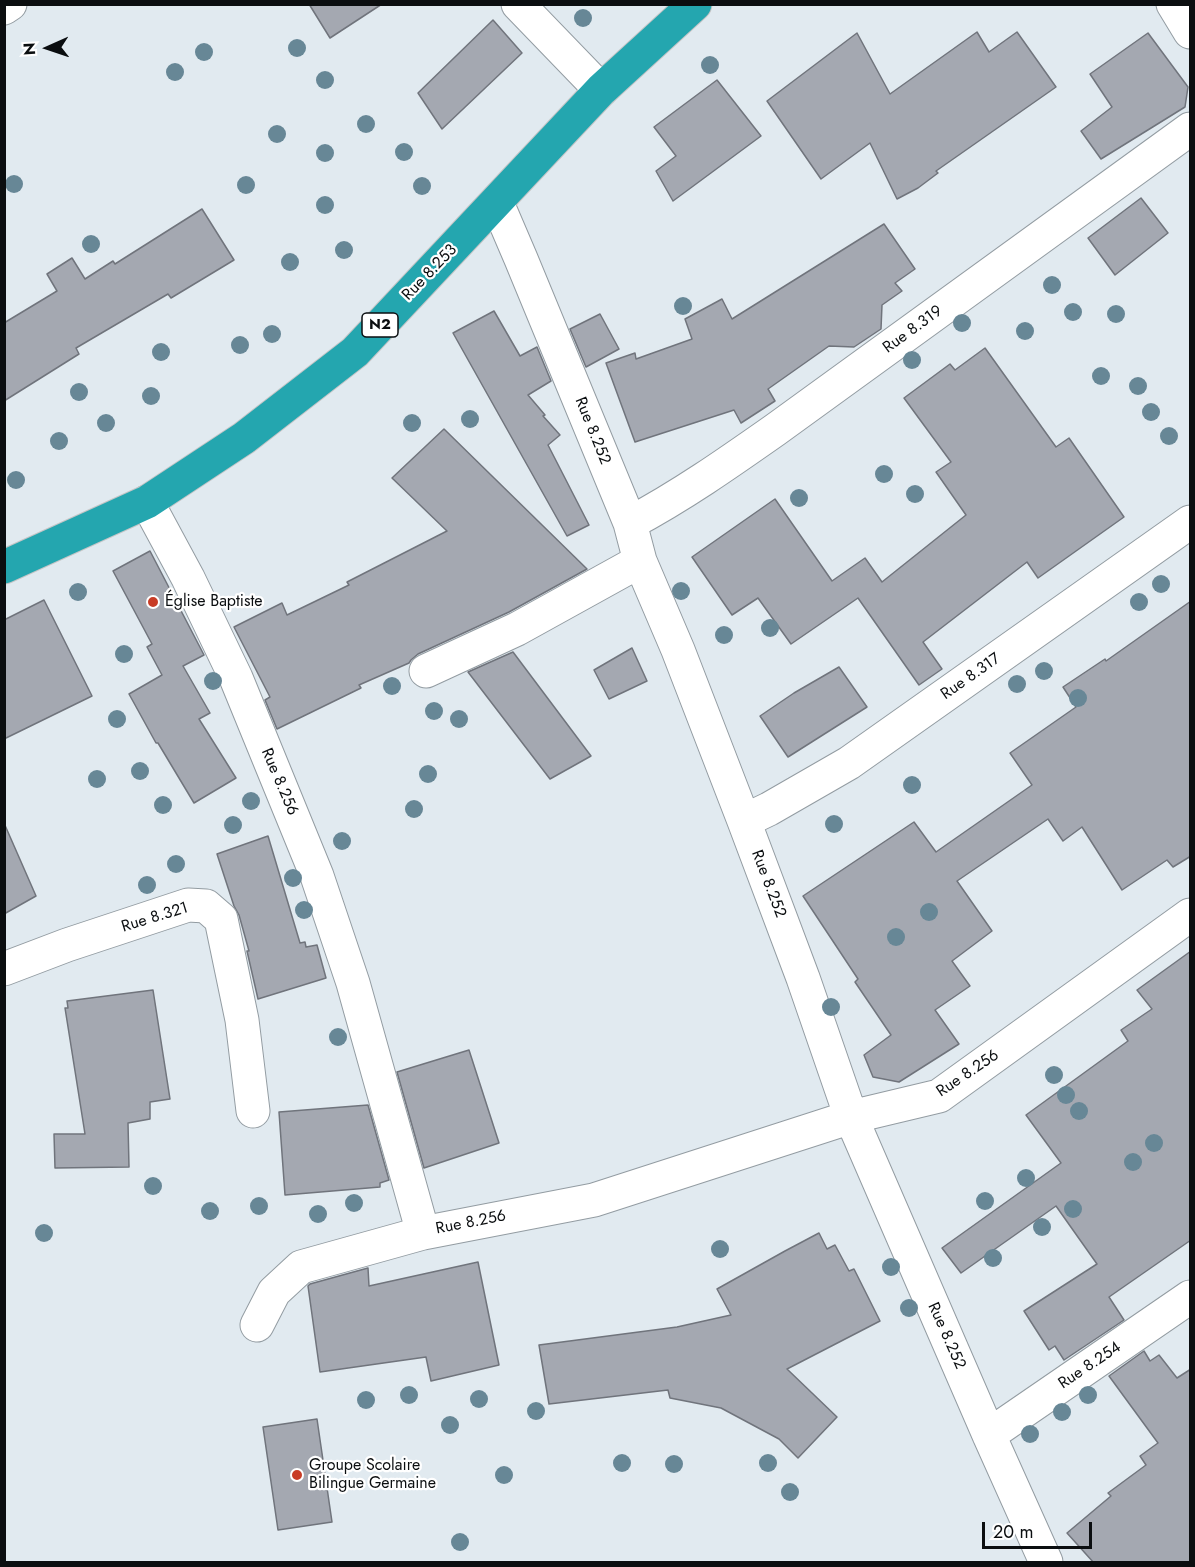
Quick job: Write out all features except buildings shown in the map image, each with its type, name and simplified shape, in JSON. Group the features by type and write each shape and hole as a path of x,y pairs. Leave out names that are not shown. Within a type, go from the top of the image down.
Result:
{"highway":[{"name":"Rue 8.253","path":"4,567 147,502 244,438 355,352 601,90 695,4"}],"street":[{"path":"4,8 10,4"},
{"path":"518,4 601,90"},
{"path":"1173,4 1191,32"},
{"name":"Rue 8.319","path":"630,523 669,502 776,430 1191,129"},
{"name":"Rue 8.252","path":"497,203 630,523 640,561 678,650 744,821 803,978 851,1117 1046,1563"},
{"name":"Rue 8.256","path":"147,502 188,578 231,668 317,876 352,983 423,1233 594,1200 851,1117 939,1096 1191,915"},
{"name":"Rue 8.317","path":"744,821 849,763 1191,522"},
{"path":"426,671 517,629 640,561"},
{"name":"Rue 8.321","path":"4,969 67,945 188,905 206,906 221,918 242,1020 253,1111"},
{"path":"257,1325 274,1292 301,1267 423,1233"},
{"name":"Rue 8.254","path":"989,1435 1191,1297"}],"place":[{"name":"Église Baptiste","path":"153,602"},
{"name":"Groupe Scolaire Bilingue Germaine","path":"297,1475"}]}
